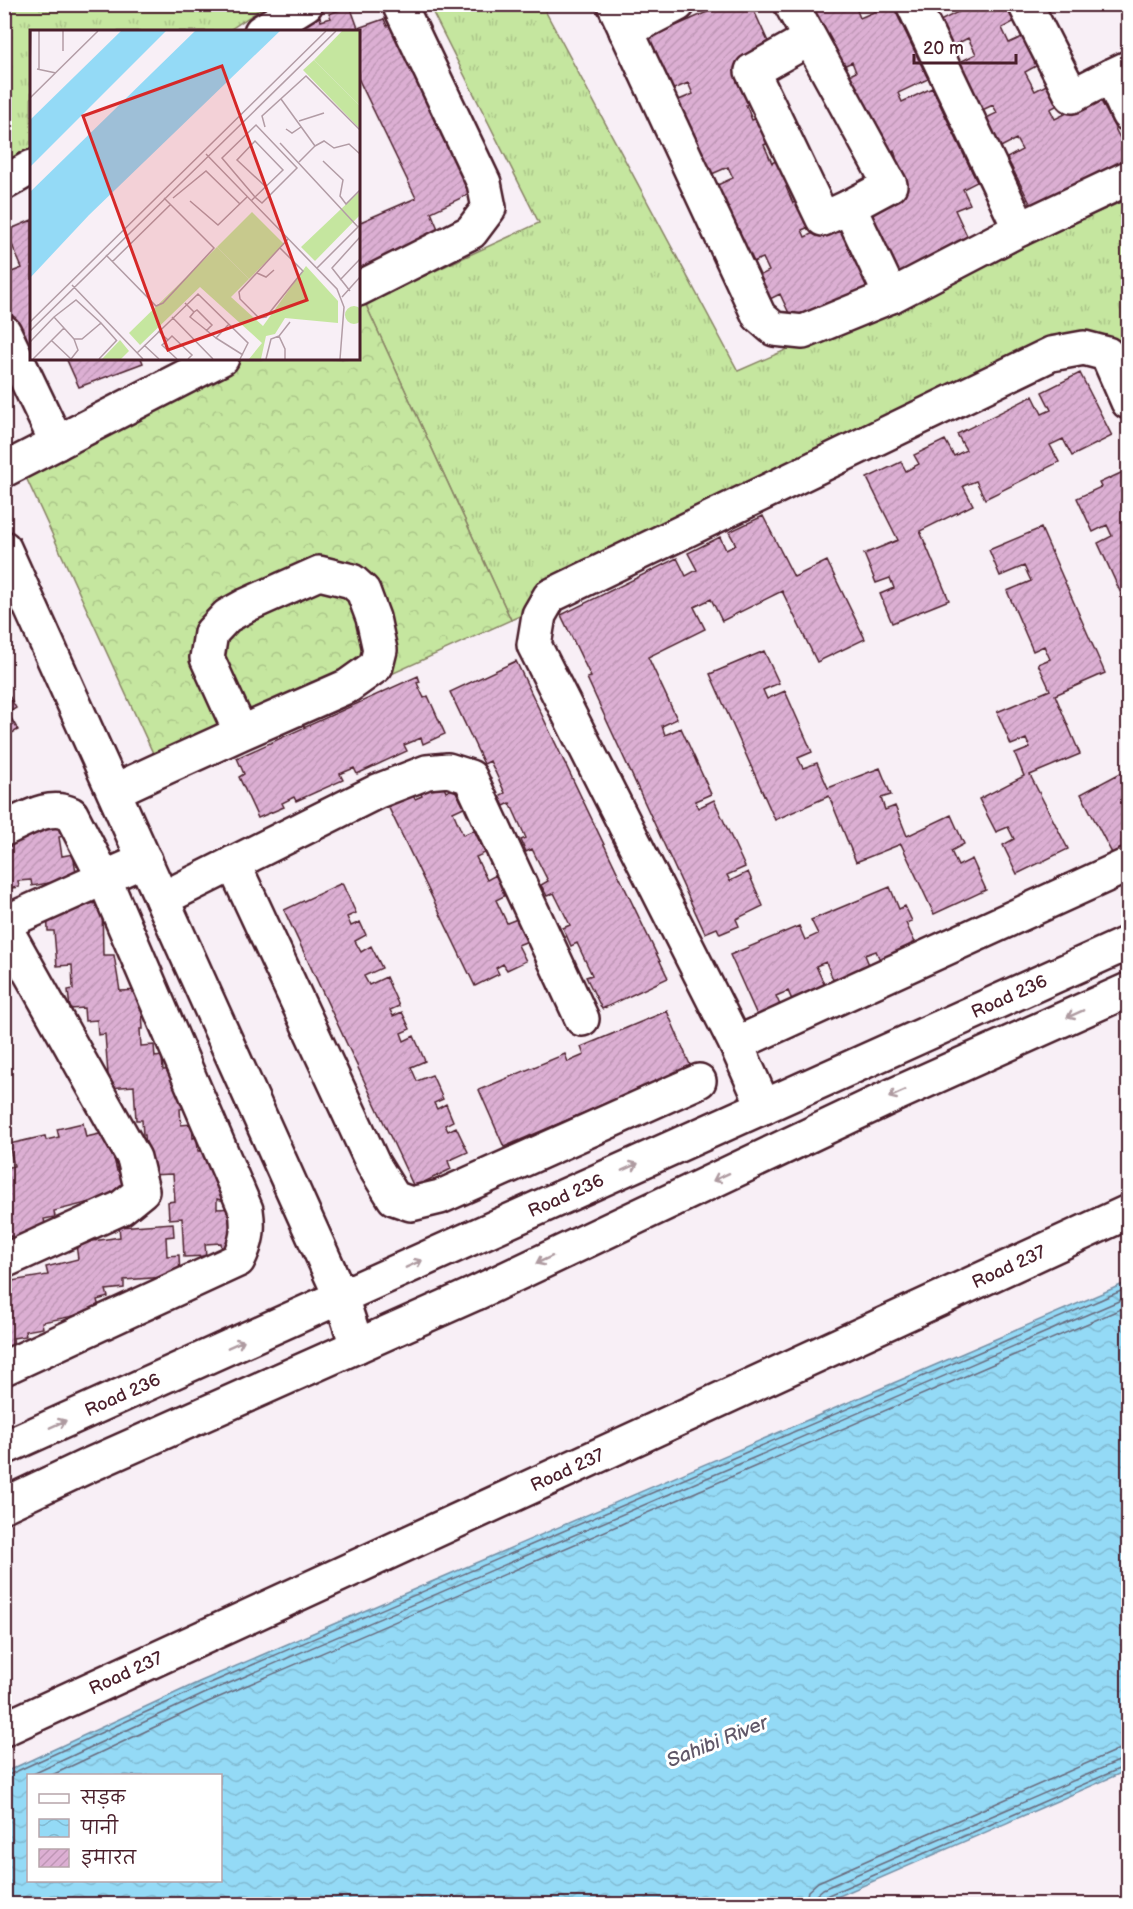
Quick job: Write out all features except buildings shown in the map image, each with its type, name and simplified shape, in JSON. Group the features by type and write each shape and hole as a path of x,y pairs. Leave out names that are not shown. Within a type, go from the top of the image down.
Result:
{"street":[{"path":"264,30 306,4"},
{"path":"360,288 471,232 489,208 484,183 399,4"},
{"path":"678,4 620,18 759,316 774,329 803,332 891,296 1020,229 1128,178"},
{"path":"791,4 808,39 890,185 823,219 752,71 808,39"},
{"path":"913,4 1020,229"},
{"path":"1025,4 1072,96 1120,72 1128,114"},
{"path":"4,183 30,168"},
{"path":"849,207 891,296"},
{"path":"4,332 57,443"},
{"path":"764,1107 736,1044 534,645 538,615 550,596 1051,354 1083,348 1107,354 1128,402"},
{"path":"4,470 218,360"},
{"path":"4,548 341,1297 357,1346"},
{"path":"114,791 348,686 376,666 380,650 373,618 363,591 352,581 319,573 226,616 211,633 207,658 241,734"},
{"path":"162,899 378,792 427,772 448,770 470,777 582,1019"},
{"path":"4,829 48,810 60,808 71,814 104,878 246,1210 249,1229 238,1260 4,1368"},
{"path":"4,1261 121,1208 142,1191 134,1158 4,924 145,860"},
{"path":"233,863 374,1164 394,1198 411,1204 440,1197 699,1081"},
{"path":"736,1044 1128,865"},
{"name":"Road 236","path":"4,1448 1128,943"},
{"path":"4,1505 474,1294 894,1095 1128,990"},
{"name":"Road 237","path":"4,1730 1128,1212"}],"green space":[{"path":"5,5 267,5 230,30 30,30 30,167 5,184"},
{"path":"429,5 542,5 738,371 1128,199 1128,338 511,620 365,303 539,223"},
{"path":"365,303 511,620 164,777 18,460 240,360 360,360 360,306"}],"water":[{"name":"Sahibi River","path":"1128,1282 1128,1770 821,1904 5,1904 5,1772 199,1682"}]}
